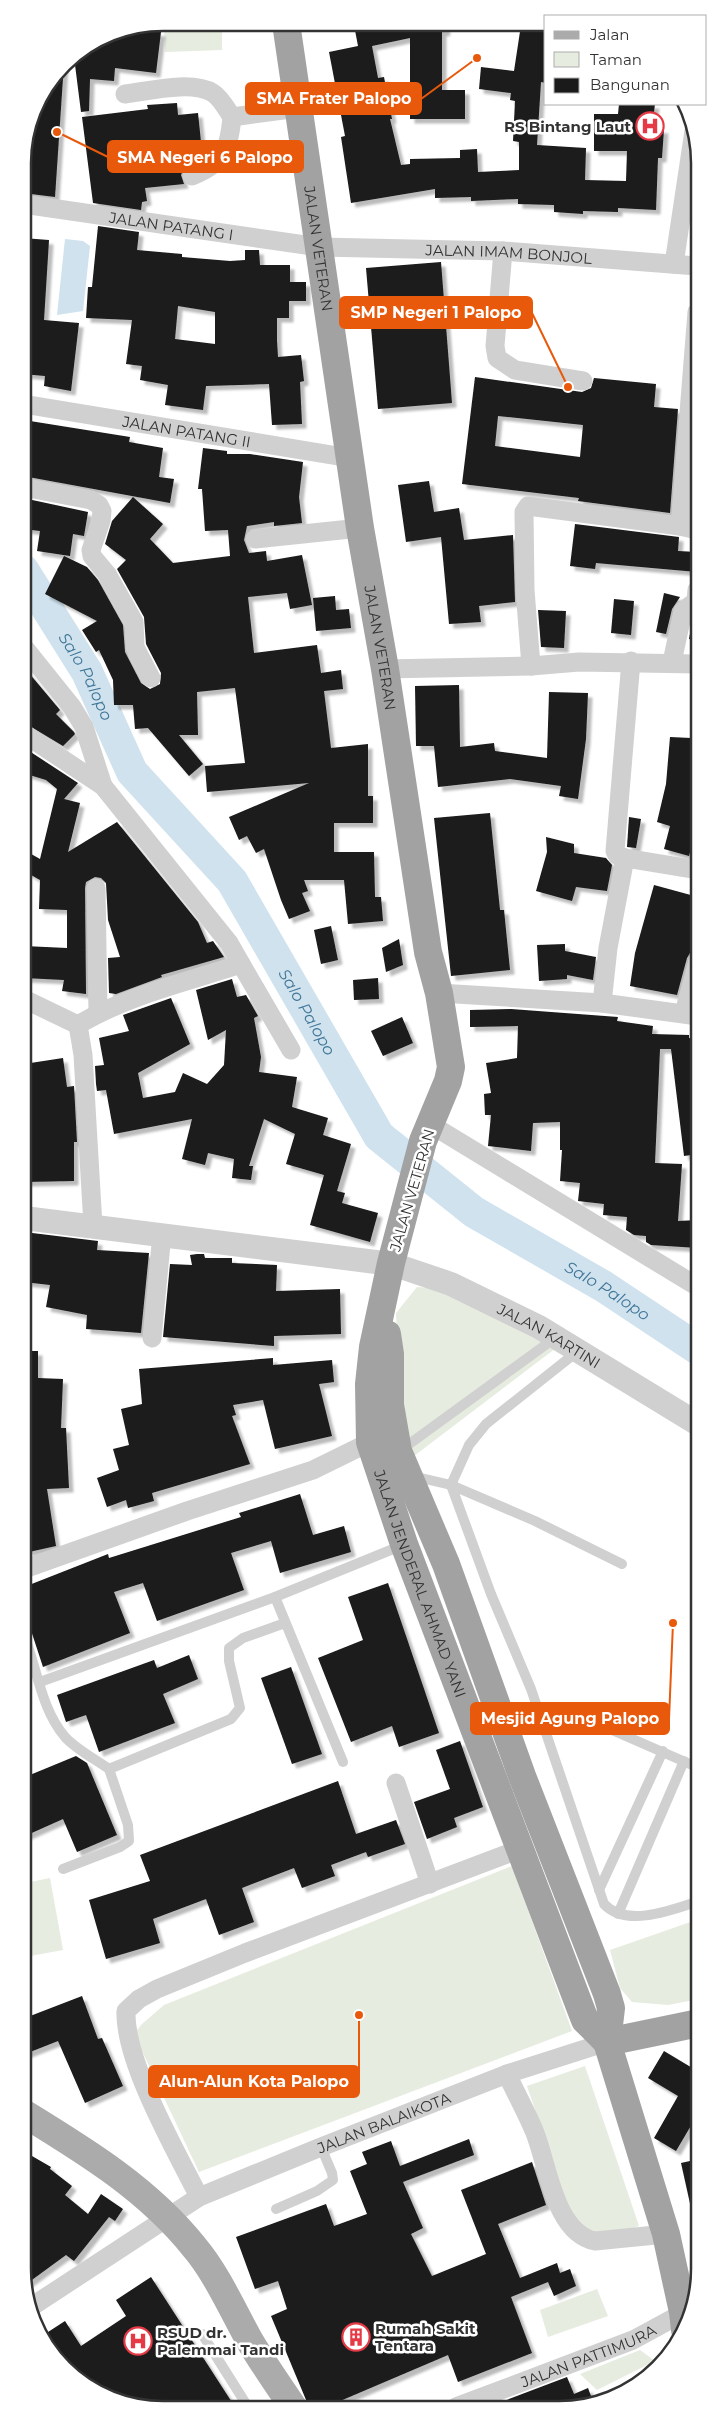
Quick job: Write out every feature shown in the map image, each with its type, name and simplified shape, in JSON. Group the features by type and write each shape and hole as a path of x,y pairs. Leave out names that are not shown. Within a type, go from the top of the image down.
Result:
{"highway":[{"name":"JALAN VETERAN","path":"287,32 360,528 385,669 428,952 439,993 451,1067 448,1081 426,1133 391,1263"},
{"name":"JALAN JENDERAL AHMAD YANI","path":"391,1263 373,1347 369,1384 368,1419 370,1442 404,1544 417,1574 495,1787 582,2014 585,2020 608,2042"},
{"name":"JALAN JENDERAL AHMAD YANI","path":"383,1305 390,1354 390,1405 398,1452 446,1564 522,1776 607,1994 611,2008 608,2042 666,2234 685,2307"},
{"path":"417,1574 446,1564"},
{"path":"495,1787 522,1776"},
{"path":"608,2042 690,2025"}],"main road":[{"path":"31,2118 86,2151 124,2178 197,2249 252,2345 290,2401"}],"street":[{"path":"125,94 178,87 200,87 214,94 232,117 230,140 216,164 192,176"},
{"path":"232,117 298,108"},
{"path":"674,264 690,154"},
{"name":"JALAN PATANG I","path":"32,205 320,247"},
{"name":"JALAN IMAM BONJOL","path":"320,247 503,252 691,265"},
{"path":"503,252 495,346 497,358 515,370 583,381"},
{"name":"JALAN PATANG II","path":"32,405 350,458"},
{"path":"531,666 525,590 524,512 528,506 689,528 691,478"},
{"path":"32,489 92,500 99,505 102,512 101,521 91,550 92,556 108,574 134,622 136,647 151,678"},
{"path":"255,539 360,528"},
{"path":"672,662 683,611 691,605"},
{"path":"32,657 72,707 84,727 103,786"},
{"path":"632,661 614,844 617,855 691,869"},
{"path":"385,669 531,666 579,662 632,661 691,664"},
{"path":"32,740 103,786 229,943 291,1050"},
{"path":"602,1003 608,948 625,858"},
{"path":"96,888 98,1012"},
{"path":"78,1025 98,1012 167,987 241,964"},
{"path":"439,993 602,1003 691,1014"},
{"path":"32,1003 78,1025"},
{"path":"78,1025 84,1055 93,1226"},
{"path":"426,1133 690,1283"},
{"name":"JALAN KARTINI","path":"31,1219 391,1263 451,1284 539,1327 690,1419"},
{"path":"152,1338 162,1234"},
{"path":"31,1567 195,1508 313,1470 342,1458 370,1442"},
{"path":"396,1783 430,1884"},
{"path":"199,2198 144,2082 126,2027 126,2011 138,1999 156,1989 245,1953 520,1849"},
{"name":"JALAN BALAIKOTA","path":"36,2304 166,2217 199,2198 321,2147 507,2074 608,2042"},
{"path":"507,2074 535,2132 558,2201 572,2228 586,2239 595,2242 666,2234"},
{"name":"JALAN PATTIMURA","path":"472,2401 633,2340 681,2320"}],"lane":[{"path":"398,1452 556,1338"},
{"path":"578,1351 486,1424 469,1445 451,1485 491,1594 532,1690 604,1904 611,1912 642,1916 690,1903"},
{"path":"410,1478 421,1478 451,1485 535,1521 622,1564"},
{"path":"40,1682 275,1597 404,1544"},
{"path":"275,1597 343,1762"},
{"path":"110,1769 231,1719 240,1708 229,1660 229,1648 243,1638 285,1623"},
{"path":"31,1656 46,1704 64,1736 76,1747 110,1769 128,1825 129,1841 120,1847 63,1869"},
{"path":"596,1723 690,1764"},
{"path":"599,1890 663,1751"},
{"path":"618,1914 684,1761"},
{"path":"276,2209 317,2191 332,2180 332,2173 321,2147"},
{"path":"202,2334 244,2401"}],"green space":[{"path":"164,32 222,32 222,50 165,52"},
{"path":"417,1287 447,1289 556,1348 414,1456 401,1422 396,1313"},
{"path":"512,1866 572,2031 199,2172 134,2034 142,2024 164,2005"},
{"path":"50,1878 63,1950 31,1956 31,1882"},
{"path":"690,1922 690,2001 668,2005 632,2002 620,1988 610,1950"},
{"path":"585,2066 639,2226 609,2237 595,2235 572,2219 527,2086"},
{"path":"597,2289 608,2316 548,2337 540,2310"},
{"path":"640,2350 654,2360 597,2390 580,2374"}],"water":[{"path":"65,239 83,241 90,246 83,311 57,315"}],"building":[{"path":"445,31 442,32 442,90 465,90 465,119 410,119 410,38 372,46 378,78 384,77 392,119 390,119 401,165 410,164 410,159 460,158 460,150 477,149 478,172 519,170 519,142 513,141 515,101 510,100 511,93 479,89 481,67 514,71 520,31 544,31 544,83 541,82 537,145 586,148 585,180 626,181 627,151 594,151 594,114 618,114 619,105 655,105 652,128 664,129 662,158 658,158 656,210 618,208 618,212 583,211 583,214 554,212 554,205 518,204 518,199 471,201 471,197 435,198 435,189 351,203 341,137 345,136 329,52 358,46 355,32"},
{"path":"161,32 156,73 115,68 114,81 90,79 89,111 81,112 76,64 90,53 113,41 137,34"},
{"path":"63,77 55,197 32,194 32,146 41,113 49,97"},
{"path":"177,103 178,115 198,113 201,142 181,144 183,170 181,175 184,184 145,188 147,201 142,202 141,210 93,203 82,117 148,109 147,105"},
{"path":"98,226 139,232 137,250 182,254 182,257 230,261 245,260 245,250 259,250 260,265 290,265 290,282 306,282 306,301 289,301 289,318 277,318 278,357 301,355 304,381 300,382 302,424 272,425 269,384 206,386 203,410 165,405 168,385 140,380 142,366 126,364 132,320 86,318 88,287 92,287","holes":["178,306 215,312 215,344 175,339"]},
{"path":"32,239 49,240 44,320 79,323 71,391 44,386 45,376 32,375"},
{"path":"441,262 452,403 378,409 366,268"},
{"path":"475,377 582,392 591,388 594,378 656,384 654,407 678,409 670,513 578,501 579,498 462,484","holes":["498,416 583,425 580,457 495,446"]},
{"path":"32,421 130,437 129,442 163,448 159,477 174,479 170,503 32,478"},
{"path":"203,448 227,451 227,454 250,454 303,462 299,497 302,523 274,526 274,522 247,526 244,540 249,553 266,551 267,561 302,555 312,605 290,609 287,593 248,597 254,653 317,645 321,673 341,670 343,689 324,691 331,748 368,744 368,796 373,796 373,823 334,823 334,852 374,852 375,897 381,897 383,921 348,924 344,880 304,880 308,891 302,893 310,911 289,919 264,849 256,853 247,836 239,840 229,817 309,783 207,792 205,766 245,763 235,688 197,692 198,735 179,735 203,764 189,776 148,728 135,729 133,705 114,705 113,680 99,650 96,652 82,630 97,621 45,594 64,556 87,567 98,580 123,625 125,652 141,683 150,689 160,684 161,673 146,644 144,617 117,569 126,560 105,544 112,521 133,497 163,524 150,539 173,563 230,556 228,530 205,531 202,489 198,489"},
{"path":"429,481 434,512 459,508 464,540 513,535 515,602 479,606 481,622 449,624 441,537 406,542 398,485"},
{"path":"32,500 88,512 84,536 73,534 70,556 37,551 40,531 32,530"},
{"path":"575,524 679,537 678,551 691,552 691,571 596,563 595,569 570,566"},
{"path":"664,593 680,597 672,609 666,634 656,632"},
{"path":"335,596 336,610 349,609 351,628 316,631 313,598"},
{"path":"614,599 634,601 631,635 611,633"},
{"path":"538,610 566,611 564,648 541,647"},
{"path":"32,676 60,710 56,714 75,734 63,746 32,727"},
{"path":"459,685 460,747 494,743 495,751 547,758 549,692 588,693 586,739 578,799 559,796 561,786 510,779 438,787 434,746 416,746 415,686"},
{"path":"670,737 691,738 691,850 689,856 664,849 670,826 657,822 666,784"},
{"path":"32,753 78,783 64,799 80,803 68,852 117,822 198,922 207,943 213,941 224,957 161,975 162,977 116,994 109,993 108,958 120,957 108,920 106,883 101,878 95,877 86,882 85,888 86,994 62,991 64,980 32,978 32,946 67,948 67,910 39,909 40,880 32,875 32,854 40,859 57,789 46,780 32,776"},
{"path":"490,813 500,910 504,910 510,970 451,976 434,818"},
{"path":"629,817 641,819 636,848 627,847"},
{"path":"546,837 574,844 574,853 606,858 612,865 607,891 576,887 572,901 536,891 547,852"},
{"path":"654,885 691,895 691,953 687,958 677,995 630,986 635,953"},
{"path":"331,926 338,960 321,964 314,930"},
{"path":"399,939 403,965 386,972 382,948"},
{"path":"565,944 565,951 596,957 593,980 567,975 567,979 539,981 537,945"},
{"path":"378,978 379,999 354,1000 353,980"},
{"path":"232,979 237,997 246,995 258,1016 254,1018 261,1057 259,1072 297,1077 292,1107 328,1118 323,1135 351,1144 337,1191 345,1193 342,1203 378,1213 370,1242 310,1225 324,1175 286,1164 295,1134 264,1119 249,1166 253,1166 251,1180 232,1178 234,1159 208,1153 205,1165 182,1159 192,1119 114,1134 106,1090 97,1091 95,1066 104,1065 99,1038 129,1031 123,1015 171,998 190,1044 138,1073 143,1098 175,1092 183,1073 207,1084 224,1065 226,1030 208,1040 196,990"},
{"path":"511,1009 618,1017 617,1021 653,1026 652,1034 689,1035 691,1038 691,1155 684,1156 671,1049 660,1049 655,1163 682,1164 678,1221 690,1220 690,1248 651,1245 646,1242 646,1236 634,1235 626,1230 627,1217 603,1215 604,1204 578,1201 580,1183 560,1181 562,1150 560,1150 560,1122 533,1123 531,1151 488,1146 491,1115 485,1115 484,1094 491,1093 486,1063 517,1058 518,1026 470,1027 470,1010"},
{"path":"402,1017 413,1043 383,1056 371,1031"},
{"path":"63,1058 67,1087 74,1086 77,1142 74,1142 74,1181 32,1182 32,1063"},
{"path":"31,1233 98,1241 97,1250 149,1253 141,1333 86,1329 87,1315 46,1307 50,1285 31,1283"},
{"path":"204,1254 205,1258 232,1258 232,1263 277,1265 276,1291 340,1289 341,1334 274,1336 274,1346 163,1337 170,1264 192,1265 190,1255"},
{"path":"31,1351 38,1351 38,1378 63,1379 61,1428 66,1428 69,1488 47,1489 56,1546 31,1551"},
{"path":"273,1358 273,1365 332,1360 334,1382 319,1384 332,1436 275,1449 263,1400 233,1405 236,1415 232,1416 250,1464 152,1493 154,1501 128,1508 126,1500 107,1507 97,1478 119,1470 113,1449 129,1445 121,1409 142,1404 139,1369"},
{"path":"300,1494 313,1535 344,1526 351,1552 280,1573 271,1541 231,1553 244,1590 157,1621 143,1583 114,1592 130,1633 43,1667 31,1631 31,1584 108,1554 109,1558 241,1517 239,1513"},
{"path":"388,1583 439,1733 399,1747 392,1726 351,1742 318,1658 363,1640 348,1597"},
{"path":"189,1655 198,1679 163,1694 175,1723 99,1752 86,1715 66,1722 57,1695 154,1660 157,1668"},
{"path":"291,1667 322,1754 292,1764 261,1678"},
{"path":"460,1741 483,1807 454,1818 457,1827 427,1839 414,1802 450,1789 436,1750"},
{"path":"76,1756 87,1763 117,1835 77,1852 63,1819 31,1833 31,1774"},
{"path":"338,1781 356,1834 396,1820 405,1844 368,1857 366,1852 331,1865 335,1876 302,1888 294,1868 242,1888 254,1922 219,1935 206,1899 153,1919 160,1943 106,1959 89,1900 150,1881 140,1855"},
{"path":"82,1996 98,2039 102,2038 123,2086 85,2103 58,2041 31,2052 31,2016"},
{"path":"664,2051 690,2067 690,2127 676,2151 654,2138 678,2096 648,2078"},
{"path":"469,2139 474,2155 403,2182 423,2228 411,2234 432,2276 486,2254 461,2190 532,2162 546,2205 498,2224 520,2278 557,2263 560,2273 570,2269 576,2286 554,2296 548,2282 511,2297 532,2353 458,2382 448,2355 340,2401 306,2401 271,2316 287,2309 278,2281 255,2289 236,2237 326,2204 334,2226 367,2214 350,2171 367,2164 362,2152 391,2141 400,2166"},
{"path":"31,2155 51,2167 50,2169 72,2186 65,2195 88,2214 101,2194 123,2209 115,2221 109,2217 74,2261 66,2255 32,2280"},
{"path":"690,2161 690,2204 681,2163"},
{"path":"151,2277 231,2401 163,2401 137,2398 121,2394 97,2383 70,2362 48,2332 65,2321 81,2346 126,2316 116,2300"},
{"path":"567,2377 574,2394 588,2388 591,2396 559,2401 504,2401"}],"waterway":[{"name":"Salo Palopo","path":"32,584 87,672 132,772 232,881 379,1136 474,1212 603,1286 690,1344"}],"place":[{"name":"SMA Frater Palopo","path":"477,58"},
{"name":"RS Bintang Laut","path":"650,126"},
{"name":"SMA Negeri 6 Palopo","path":"57,132"},
{"name":"SMP Negeri 1 Palopo","path":"568,387"},
{"name":"Mesjid Agung Palopo","path":"673,1623"},
{"name":"Alun-Alun Kota Palopo","path":"359,2015"},
{"name":"Rumah Sakit Tentara","path":"356,2337"},
{"name":"RSUD dr. Palemmai Tandi","path":"138,2341"}]}
